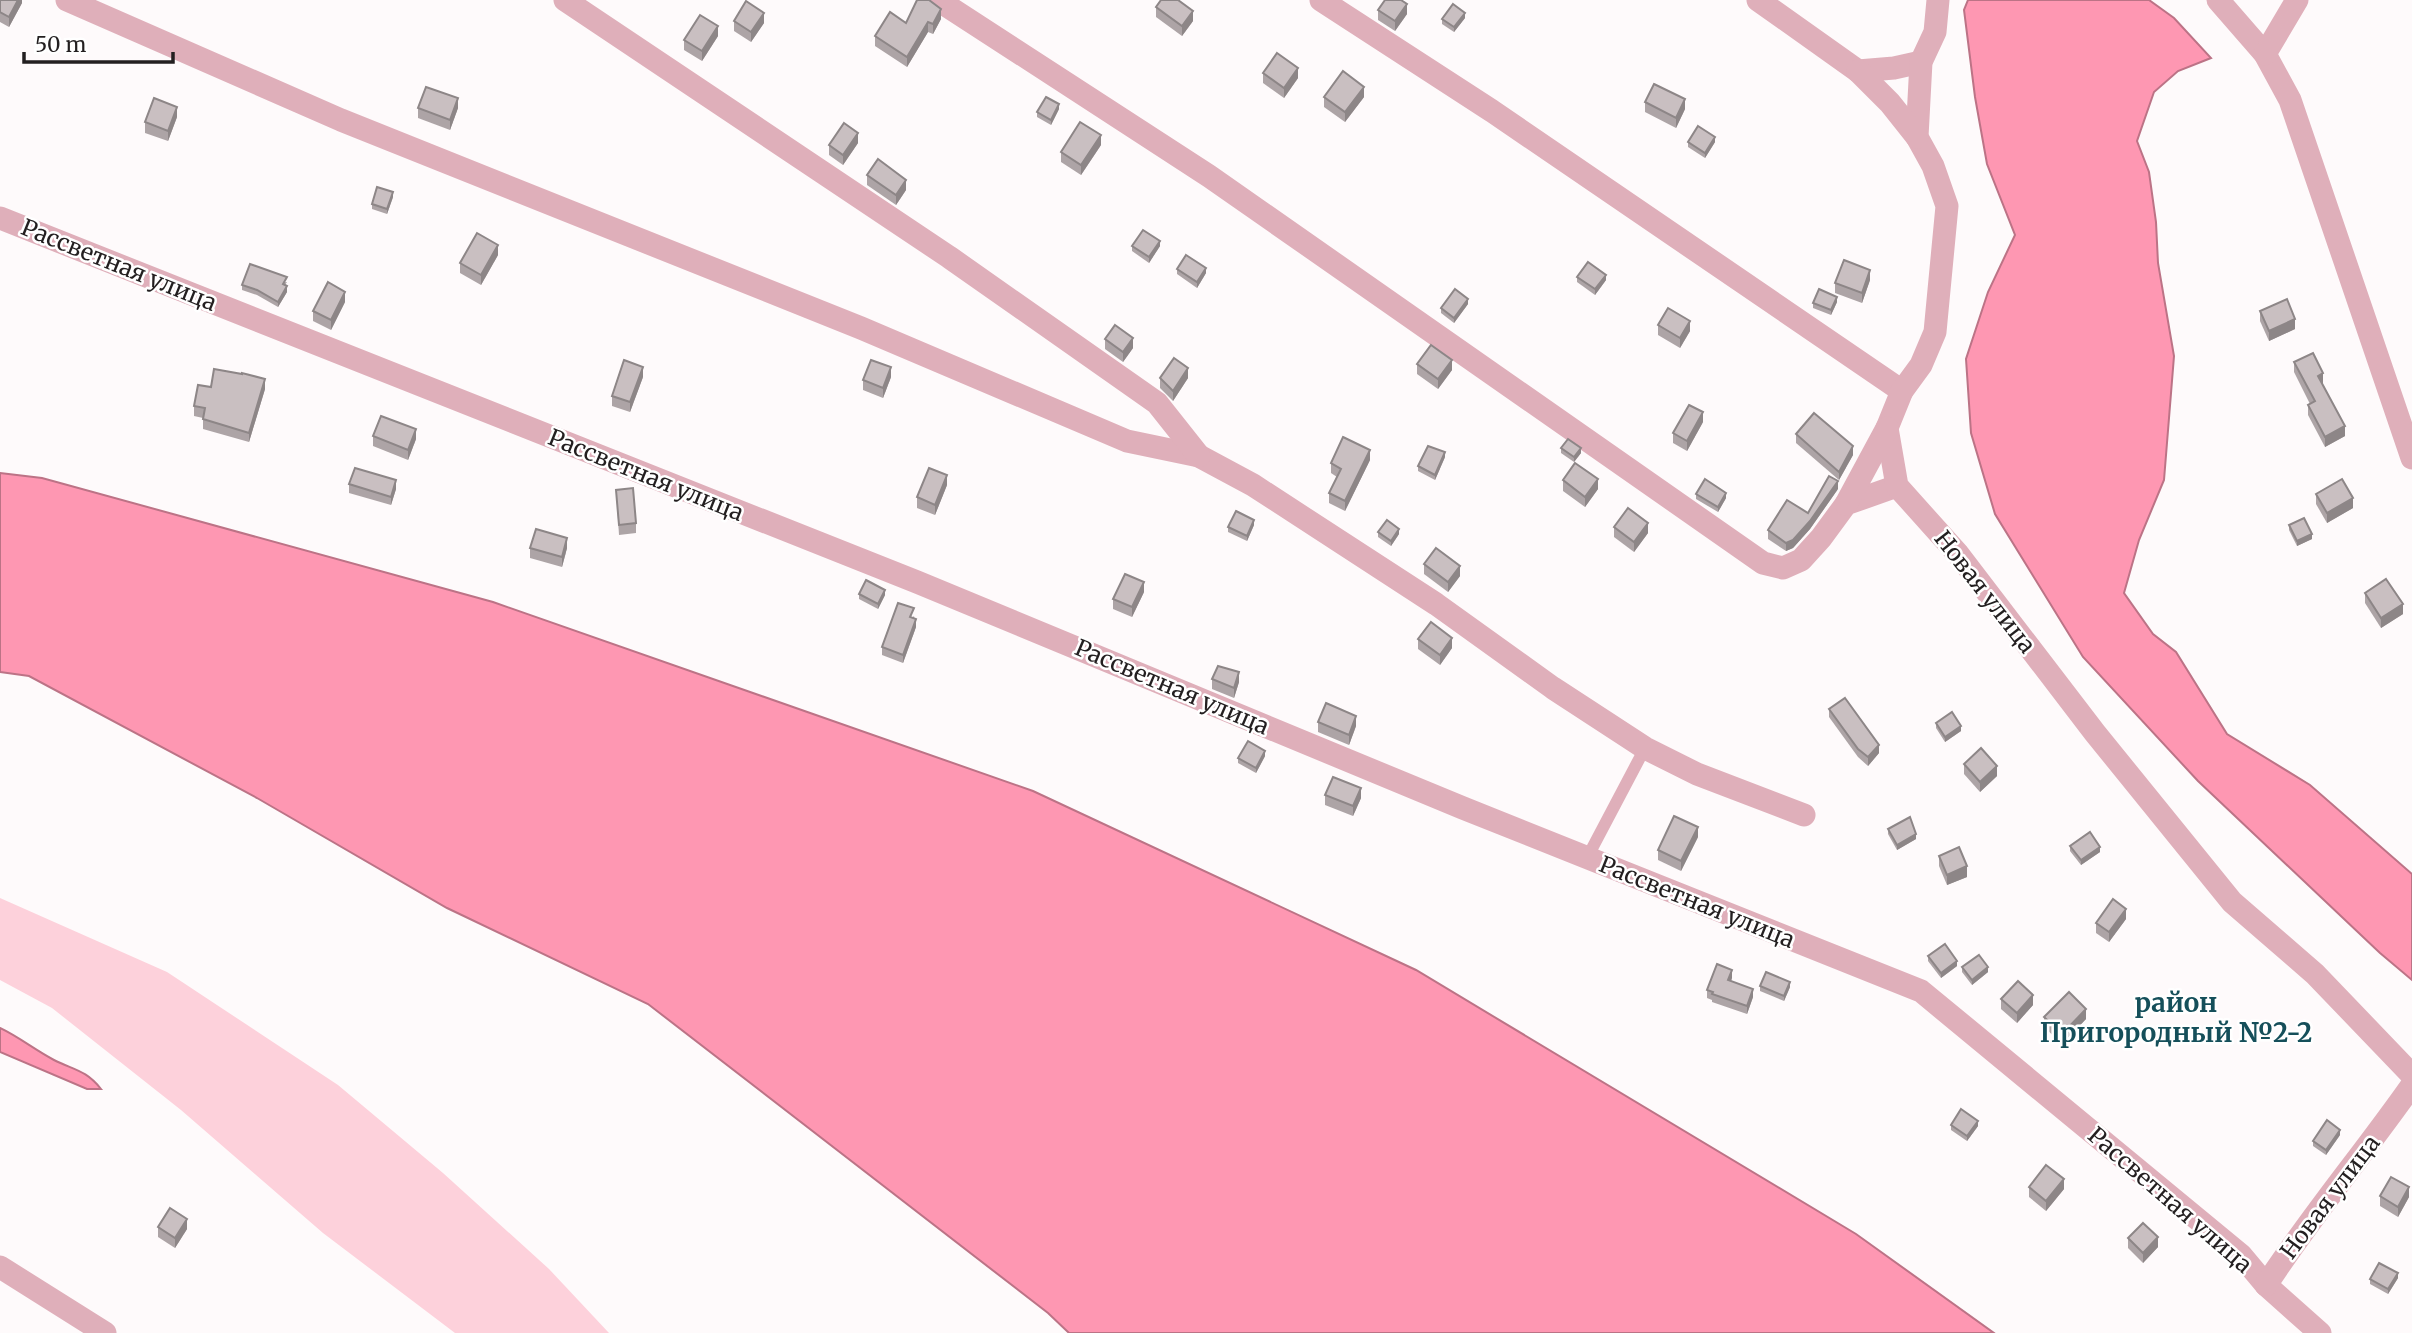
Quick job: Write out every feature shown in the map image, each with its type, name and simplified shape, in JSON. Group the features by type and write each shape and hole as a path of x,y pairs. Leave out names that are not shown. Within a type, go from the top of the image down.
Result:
{"street":[{"path":"67,0 341,120 862,328 1127,441 1199,456 1253,485 1424,596 1553,688 1645,748 1697,774 1804,815"},
{"path":"565,0 937,249 1157,403 1199,456"},
{"path":"938,0 1209,176 1763,563 1783,568 1801,560 1846,504 1887,428 1902,391 1921,365 1935,332 1947,206 1933,166 1917,137 1890,103 1858,71 1758,0"},
{"path":"1321,0 1492,111 1902,391"},
{"path":"1917,137 1921,62 1935,32 1938,0"},
{"path":"2218,0 2264,54 2290,100 2412,458"},
{"path":"2264,54 2297,0"},
{"path":"1858,71 1894,68 1921,62"},
{"name":"Рассветная улица","path":"0,218 917,582 1587,858 1921,991 2241,1255 2266,1285"},
{"path":"1846,504 1897,486 1887,428"},
{"name":"Новая улица","path":"1897,486 1958,554 2095,733 2232,902 2315,974 2412,1075"},
{"name":"Новая улица","path":"2266,1285 2286,1254 2412,1085"},
{"path":"0,1267 105,1333"},
{"path":"2266,1285 2320,1333"}],"lane":[{"path":"1587,858 1645,748"}],"shaded area":[{"path":"1968,0 2149,0 2174,18 2211,58 2178,71 2154,92 2137,141 2149,172 2158,263 2174,356 2164,480 2139,540 2124,593 2153,634 2176,652 2227,734 2310,785 2412,874 2412,980 2198,781 2083,657 1995,514 1971,433 1966,359 1988,292 2015,235 1987,164 1964,10"},
{"path":"0,473 42,478 493,602 1033,791 1416,970 1856,1234 1994,1333 1069,1333 1048,1313 648,1004 447,908 257,798 29,676 0,672"},
{"path":"0,898 167,972 338,1085 443,1173 549,1269 609,1333 455,1333 323,1233 181,1110 52,1008 0,980"},
{"path":"0,1028 54,1060 85,1074 101,1089 87,1089 0,1052"}],"building":[{"path":"0,0 18,0 9,17 0,12"},
{"path":"917,0 929,0 941,9 933,24 928,22 907,57 875,36 890,12 906,23"},
{"path":"1161,0 1178,0 1193,11 1182,26 1156,7"},
{"path":"1385,0 1401,0 1407,4 1395,21 1378,10"},
{"path":"746,1 764,13 751,32 734,21"},
{"path":"1453,4 1465,13 1454,27 1442,19"},
{"path":"700,15 718,26 702,51 684,40"},
{"path":"1277,53 1298,68 1284,88 1263,73"},
{"path":"1343,71 1364,87 1345,112 1324,97"},
{"path":"1654,84 1685,99 1676,118 1645,102"},
{"path":"426,87 458,98 450,120 418,108"},
{"path":"1046,97 1059,104 1051,120 1037,112"},
{"path":"154,98 177,107 168,131 145,122"},
{"path":"1080,122 1101,135 1081,165 1061,152"},
{"path":"844,123 858,133 843,155 829,145"},
{"path":"1698,126 1715,137 1705,153 1688,142"},
{"path":"878,159 906,180 896,195 867,175"},
{"path":"377,187 393,192 387,209 372,204"},
{"path":"1143,230 1160,241 1149,257 1132,246"},
{"path":"477,233 498,245 481,275 460,263"},
{"path":"1186,255 1206,268 1197,282 1177,269"},
{"path":"1844,260 1870,270 1862,293 1835,283"},
{"path":"1588,262 1606,275 1595,289 1577,277"},
{"path":"250,264 287,277 283,284 287,286 278,302 242,285"},
{"path":"328,282 345,292 331,320 313,311"},
{"path":"1455,289 1468,299 1454,318 1441,308"},
{"path":"1819,289 1837,297 1831,310 1813,303"},
{"path":"2287,299 2295,319 2269,331 2260,311"},
{"path":"1668,308 1690,321 1680,338 1658,325"},
{"path":"1115,325 1133,338 1123,352 1105,339"},
{"path":"1431,345 1452,360 1438,379 1417,364"},
{"path":"2313,353 2323,373 2318,376 2345,426 2325,437 2308,405 2315,401 2294,362"},
{"path":"1174,358 1188,368 1173,391 1160,378"},
{"path":"624,360 643,367 630,402 612,396"},
{"path":"871,360 891,367 883,388 863,380"},
{"path":"214,369 265,379 249,433 203,419 205,408 194,406 198,385 211,387"},
{"path":"1689,405 1703,412 1687,441 1673,433"},
{"path":"1814,413 1853,446 1839,472 1796,434"},
{"path":"381,416 416,429 408,450 373,436"},
{"path":"1343,437 1370,450 1345,501 1329,493 1341,469 1331,463"},
{"path":"1568,439 1581,448 1574,457 1561,448"},
{"path":"1428,446 1445,452 1435,475 1418,466"},
{"path":"1575,463 1598,479 1585,497 1563,480"},
{"path":"355,468 396,480 391,497 349,484"},
{"path":"929,468 947,475 935,505 917,497"},
{"path":"1829,476 1838,481 1793,540 1786,543 1768,530 1787,500 1808,513"},
{"path":"1705,479 1726,493 1718,507 1696,494"},
{"path":"2342,479 2353,498 2327,513 2316,494"},
{"path":"633,488 636,523 619,525 616,490"},
{"path":"1628,508 1648,523 1634,542 1614,527"},
{"path":"1236,511 1254,520 1247,536 1228,527"},
{"path":"2304,518 2312,534 2297,541 2289,525"},
{"path":"1387,520 1399,529 1391,541 1378,532"},
{"path":"536,529 567,538 562,557 530,548"},
{"path":"1436,548 1460,566 1448,582 1424,564"},
{"path":"1125,574 1144,582 1132,607 1113,599"},
{"path":"2386,579 2403,604 2381,618 2365,593"},
{"path":"866,580 885,590 878,604 859,594"},
{"path":"898,603 914,608 910,617 916,619 903,655 882,647"},
{"path":"1431,622 1452,638 1440,655 1418,639"},
{"path":"1218,666 1239,672 1234,688 1212,679"},
{"path":"1845,698 1879,745 1868,757 1858,749 1829,709"},
{"path":"1326,703 1356,716 1349,735 1318,722"},
{"path":"1952,712 1961,726 1945,737 1936,723"},
{"path":"1248,741 1265,751 1256,768 1238,758"},
{"path":"1981,748 1997,766 1980,782 1964,764"},
{"path":"1333,777 1361,788 1353,806 1325,795"},
{"path":"1674,816 1698,827 1681,861 1658,850"},
{"path":"1910,817 1916,834 1897,845 1888,829"},
{"path":"2090,832 2100,847 2081,860 2070,846"},
{"path":"1959,847 1967,866 1947,875 1939,856"},
{"path":"2113,899 2126,909 2109,932 2096,923"},
{"path":"1945,944 1957,961 1941,973 1928,956"},
{"path":"1979,955 1988,967 1972,980 1962,967"},
{"path":"1717,964 1732,970 1728,980 1753,989 1747,1006 1707,990"},
{"path":"1766,972 1790,982 1784,996 1760,986"},
{"path":"2018,981 2033,995 2017,1013 2001,999"},
{"path":"2069,992 2086,1009 2062,1034 2044,1017"},
{"path":"1961,1109 1978,1121 1967,1136 1951,1125"},
{"path":"2327,1120 2340,1130 2326,1150 2313,1141"},
{"path":"2046,1165 2064,1179 2046,1201 2029,1187"},
{"path":"2391,1177 2409,1187 2398,1207 2380,1196"},
{"path":"170,1208 187,1219 175,1238 158,1227"},
{"path":"2143,1223 2158,1237 2143,1253 2128,1238"},
{"path":"2379,1263 2398,1273 2388,1289 2370,1279"}],"district":[{"name":"район Пригородный №2-2","path":"2176,1018"}]}
